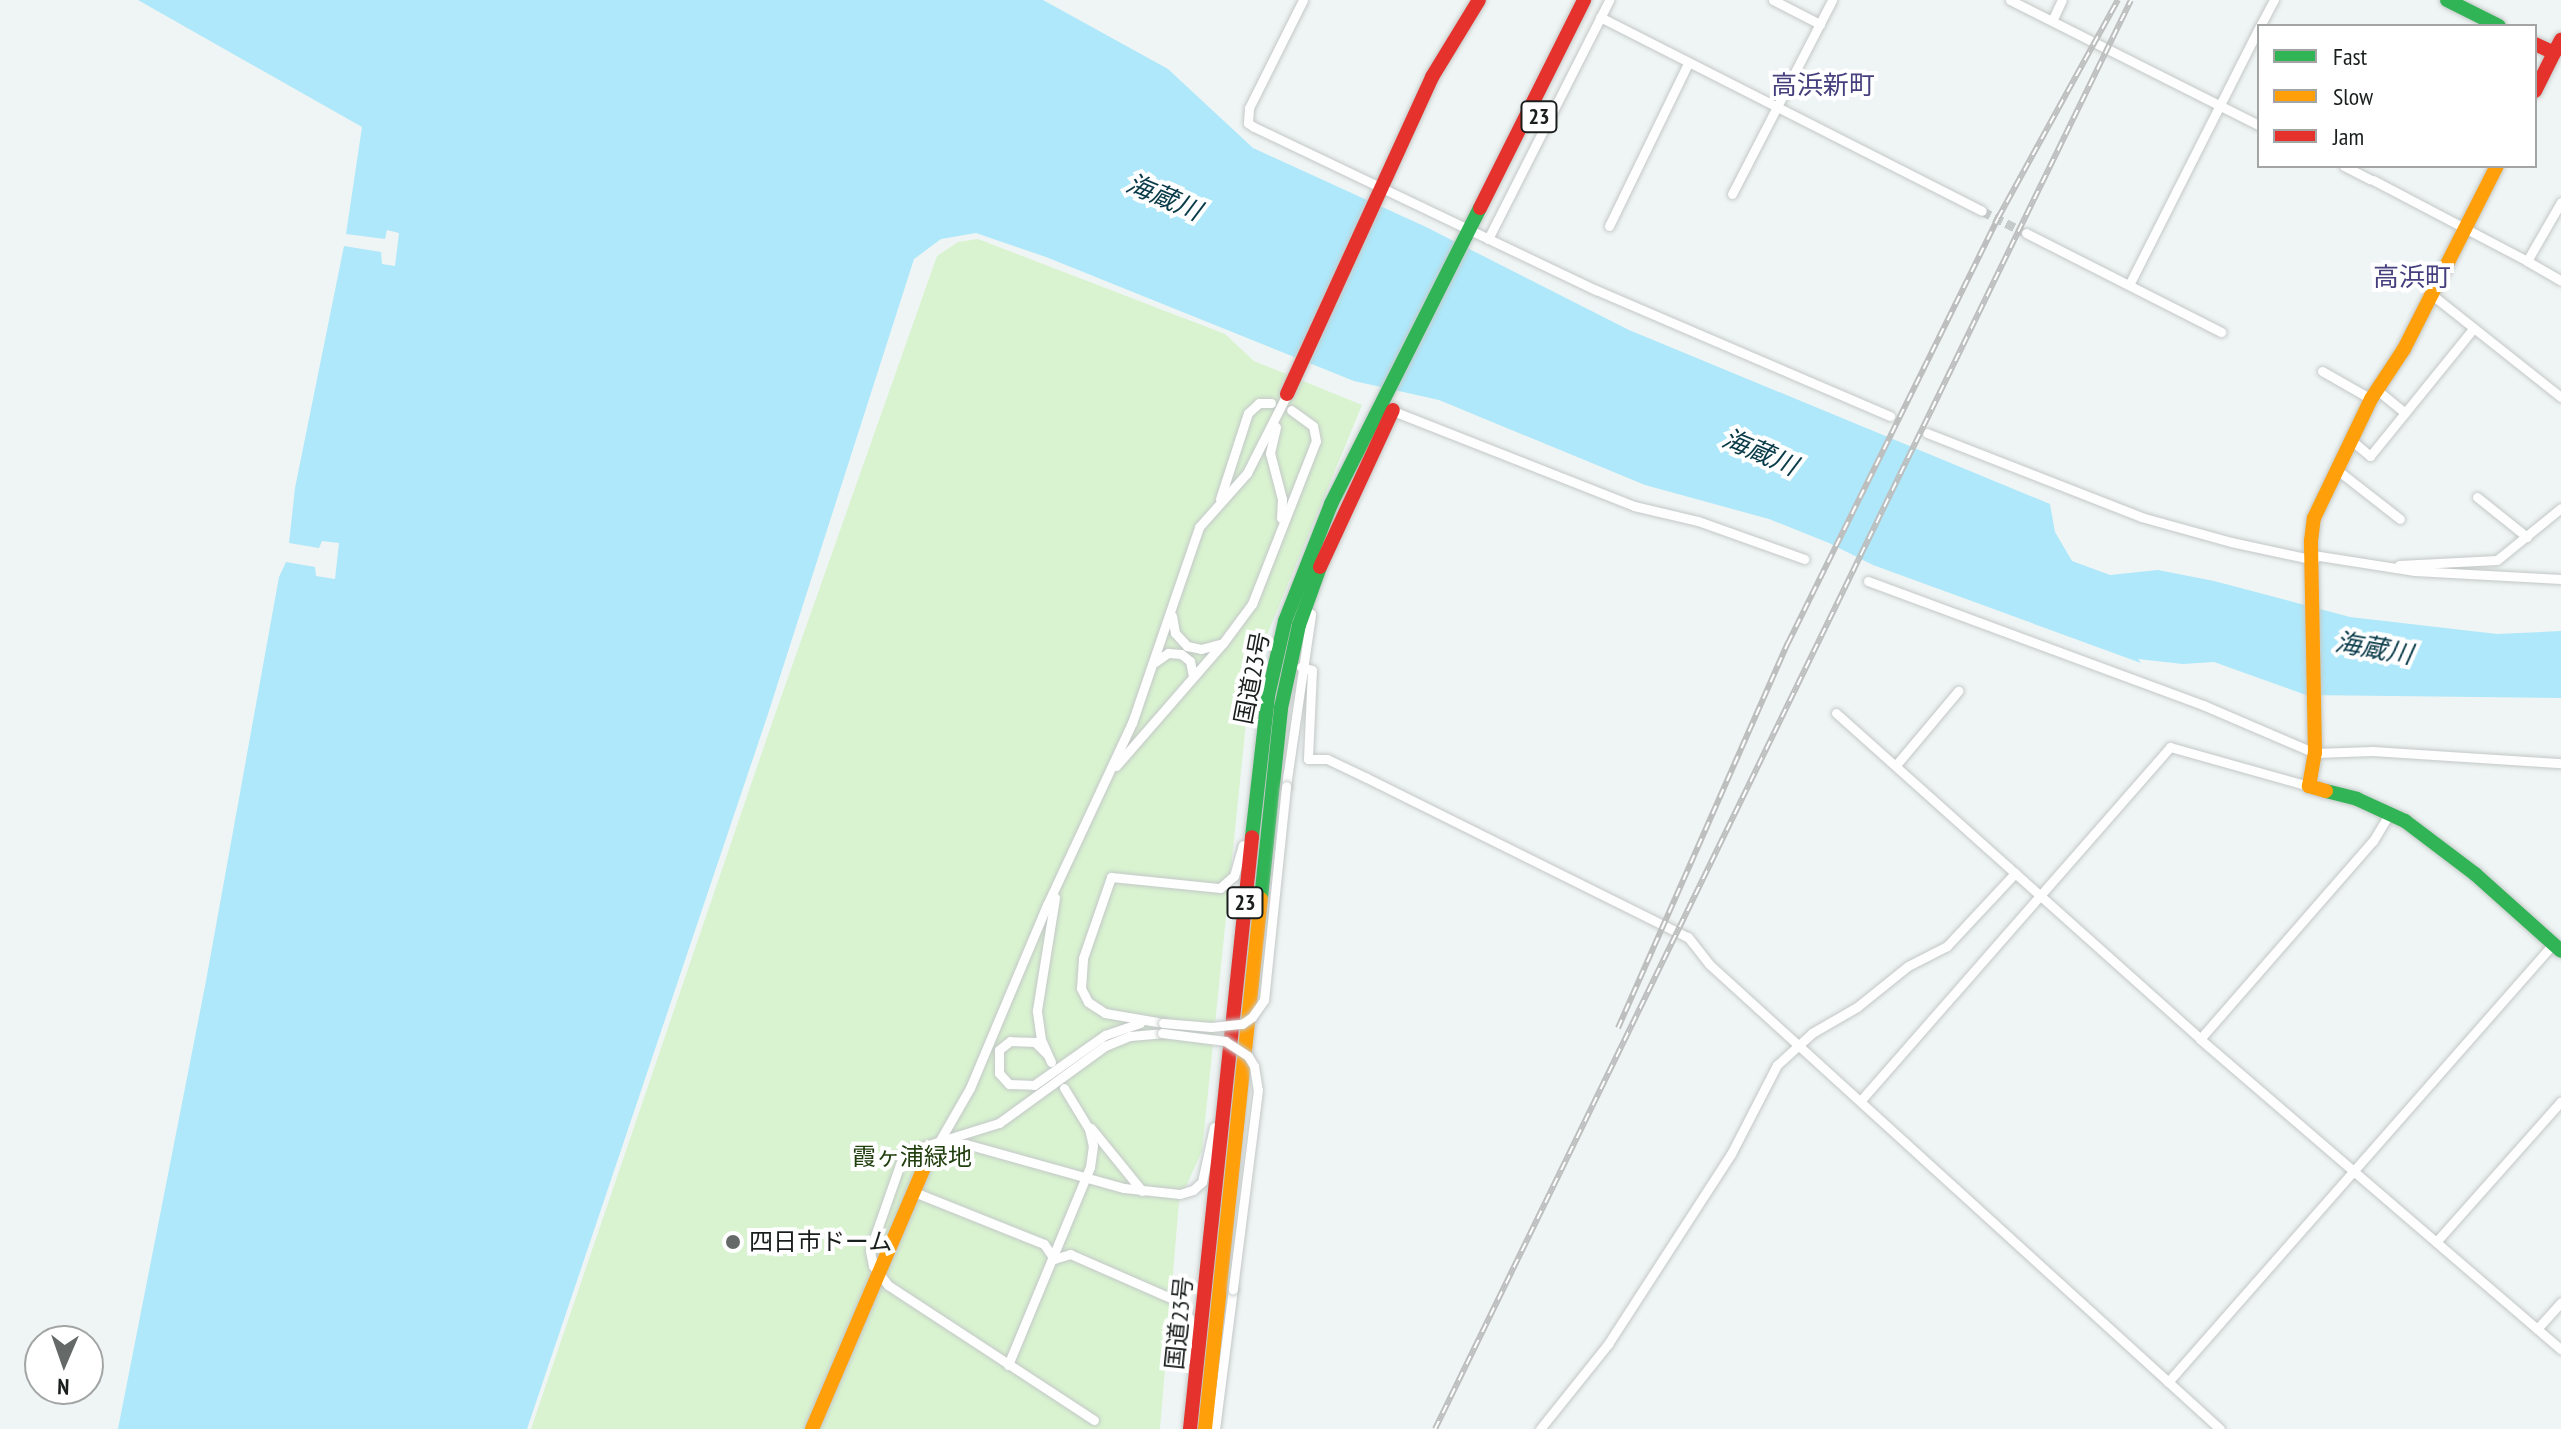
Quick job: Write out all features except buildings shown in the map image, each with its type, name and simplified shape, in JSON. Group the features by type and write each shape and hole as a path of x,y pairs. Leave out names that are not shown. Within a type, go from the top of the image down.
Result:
{"main road":[{"path":"1287,394 1444,53 1479,0"},
{"name":"国道23号","path":"1476,236 1584,0"},
{"name":"国道23号","path":"1189,1429 1268,696 1285,621 1313,543 1391,405 1598,0"},
{"path":"2447,0 2495,24"},
{"path":"2537,45 2559,51 2537,88"},
{"path":"2496,168 2404,349 2374,394 2314,518 2314,751 2309,786 2390,813 2475,874 2557,947"},
{"name":"国道23号","path":"1205,1429 1281,708 1299,625 1391,405"},
{"path":"812,1429 924,1168"}],"street":[{"path":"1303,0 1249,108 1248,123 1267,136 1476,236 1890,416"},
{"path":"1476,236 1609,0"},
{"path":"1773,0 1820,24"},
{"path":"1732,194 1832,0"},
{"path":"2010,0 2257,124"},
{"path":"2052,21 2062,0"},
{"path":"2262,24 2274,0"},
{"path":"1600,17 1982,211"},
{"path":"2129,285 2257,33"},
{"path":"1609,226 1688,63"},
{"path":"2348,168 2561,281"},
{"path":"2527,261 2561,202"},
{"path":"2026,233 2221,332"},
{"path":"2431,294 2561,397"},
{"path":"2351,440 2370,456 2473,329"},
{"path":"2322,371 2374,394 2405,413"},
{"path":"924,1168 936,1142 970,1088 1077,837 1104,782 1153,665 1199,527 1255,460 1287,394"},
{"path":"1280,525 1282,499 1270,453 1287,394"},
{"path":"1219,503 1248,413 1259,403 1271,403"},
{"path":"1391,405 1634,506 1698,521 1804,559"},
{"path":"1104,782 1223,643 1252,604 1280,525 1316,441 1313,426 1291,410"},
{"path":"1927,433 2141,517 2231,542 2313,559 2561,579"},
{"path":"2336,469 2400,519"},
{"path":"2477,497 2527,537"},
{"path":"2389,567 2497,560 2561,508"},
{"path":"1077,837 1051,913 1038,997 1039,1031 1049,1058 1035,1042 1010,1041 999,1050 999,1073 1009,1084 1034,1085 1105,1035 1129,1025 1162,1028 1242,1024 1252,1017 1264,1000 1301,667 1312,610 1344,512"},
{"path":"1868,581 2203,705 2314,751 2373,751 2561,763"},
{"path":"1172,610 1175,633 1187,646 1201,649 1223,643"},
{"path":"1153,665 1168,653 1181,654 1190,661 1193,678"},
{"path":"1301,667 1312,670 1308,759 1327,759 1677,930 1709,964 1862,1099 2220,1429"},
{"path":"1896,765 1958,691"},
{"path":"1215,1429 1258,1090 1254,1066 1248,1056 1225,1041 1119,1018 1088,1002 1081,988 1080,971 1111,877 1200,889 1220,888 1229,883 1242,853 1268,696"},
{"path":"1836,713 2200,1039 2561,1350"},
{"path":"1862,1099 2170,747 2309,786"},
{"path":"2200,1039 2373,841 2390,813"},
{"path":"1540,1429 1608,1344 1731,1154 1777,1065 1800,1044 1857,1007 1908,966 1947,946 2015,873"},
{"path":"2168,1382 2557,947"},
{"path":"936,1142 966,1144 1087,1179 1142,1191 1180,1194 1193,1190 1202,1182 1234,1010"},
{"path":"1094,1420 879,1278 870,1250 903,1156 916,1147 999,1123 1117,1040 1162,1028"},
{"path":"1064,1088 1084,1119 1142,1191"},
{"path":"2436,1242 2561,1101"},
{"path":"1008,1365 1087,1179 1093,1146 1084,1119"},
{"path":"914,1192 1044,1244 1054,1259"},
{"path":"1054,1259 1070,1254 1184,1306 1190,1326 1189,1429"},
{"path":"2537,1329 2561,1302"}],"green space":[{"name":"霞ヶ浦緑地","path":"978,239 1225,334 1254,361 1362,405 1251,674 1202,1151 1179,1202 1160,1429 531,1429 773,720 937,256 958,242"}],"water":[{"name":"海蔵川","path":"138,0 1043,0 1168,69 1253,148 1426,227 1629,330 2050,504 2055,532 2072,561 2110,575 2158,570 2214,581 2350,617 2497,634 2561,631 2561,698 2306,695 2214,662 2183,664 2138,659 2141,663 1873,565 1769,519 1645,485 1439,400 1354,381 1046,257 976,233 941,239 914,259 767,717 527,1429 118,1429 206,981 279,577 286,562 315,567 316,576 335,579 339,543 322,541 319,548 289,543 295,488 344,246 381,252 382,264 395,266 399,233 387,230 385,239 346,234 362,127"}],"tunnel":[{"path":"1982,211 2026,233"}],"railway":[{"path":"1618,1028 1788,643 1998,218 2118,0"},
{"path":"1435,1429 2131,0"}],"traffic: fast":[{"path":"2447,0 2495,24"},
{"path":"1252,837 1268,696 1285,621 1331,504 1480,208"},
{"path":"1261,899 1281,708 1299,625 1320,567"},
{"path":"2326,791 2357,799 2405,821 2475,874 2561,951"}],"traffic: slow":[{"path":"2326,791 2309,786 2315,753 2311,541 2314,518 2371,399 2404,349 2496,168"},
{"path":"1205,1429 1261,899"},
{"path":"812,1429 924,1168"}],"traffic: jam":[{"path":"1287,394 1432,77 1479,0"},
{"path":"1480,208 1584,0"},
{"path":"2537,45 2554,53 2561,40"},
{"path":"2537,87 2554,53"},
{"path":"1320,567 1393,410"},
{"path":"1190,1429 1252,837"}],"place":[{"name":"四日市ドーム","path":"733,1242"}],"district":[{"name":"高浜新町","path":"1823,85"},
{"name":"高浜町","path":"2412,277"}]}
